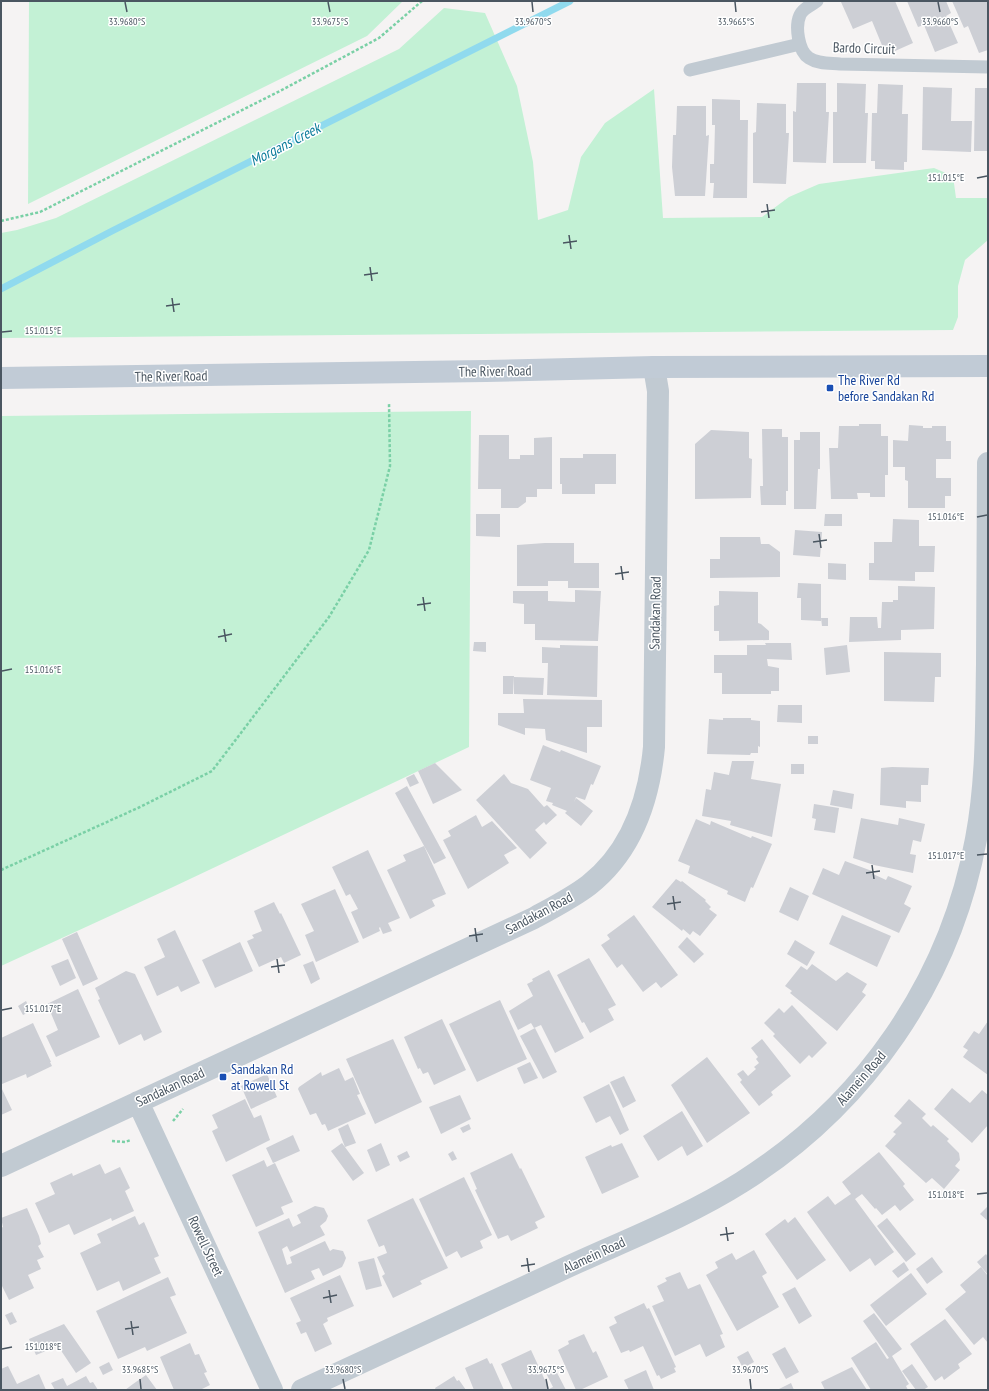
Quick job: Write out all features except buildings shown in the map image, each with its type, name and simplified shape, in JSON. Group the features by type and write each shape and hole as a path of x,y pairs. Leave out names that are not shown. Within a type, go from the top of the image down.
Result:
{"main road":[{"name":"The River Road","path":"1,378 654,367 988,366"}],"street":[{"name":"Sandakan Road","path":"1,1166 534,918 589,885 615,859 632,832 644,804 651,776 654,747 658,391 654,367"},
{"name":"Alamein Road","path":"302,1390 669,1220 739,1184 781,1156 821,1123 853,1090 884,1053 910,1013 931,975 947,938 970,870 977,837 986,740 988,463"},
{"name":"Rowell Street","path":"138,1102 272,1390"}],"lane":[{"path":"690,70 800,44 798,33 800,15 804,10 817,1"},
{"name":"Bardo Circuit","path":"800,44 806,56 817,62 988,68"}],"path":[{"path":"1,220 40,212 280,91 380,38 422,1"},
{"path":"1,870 140,807 212,771 329,617 369,550 390,466 389,403"},
{"path":"173,1121 186,1104"}],"green space":[{"path":"29,1 403,1 367,36 28,204"},
{"path":"444,8 485,13 517,86 533,162 538,220 568,210 581,157 605,123 654,89 663,218 762,217 789,197 819,184 934,168 953,176 956,198 988,198 988,240 965,260 958,286 958,317 953,330 1,338 1,233 17,230 56,218 399,49"},
{"path":"471,411 469,747 173,887 1,966 1,416"}],"waterway":[{"name":"Morgans Creek","path":"1,289 112,231 570,1"}],"place":[{"name":"The River Rd before Sandakan Rd","path":"830,388"},
{"name":"Sandakan Rd at Rowell St","path":"223,1077"}]}
